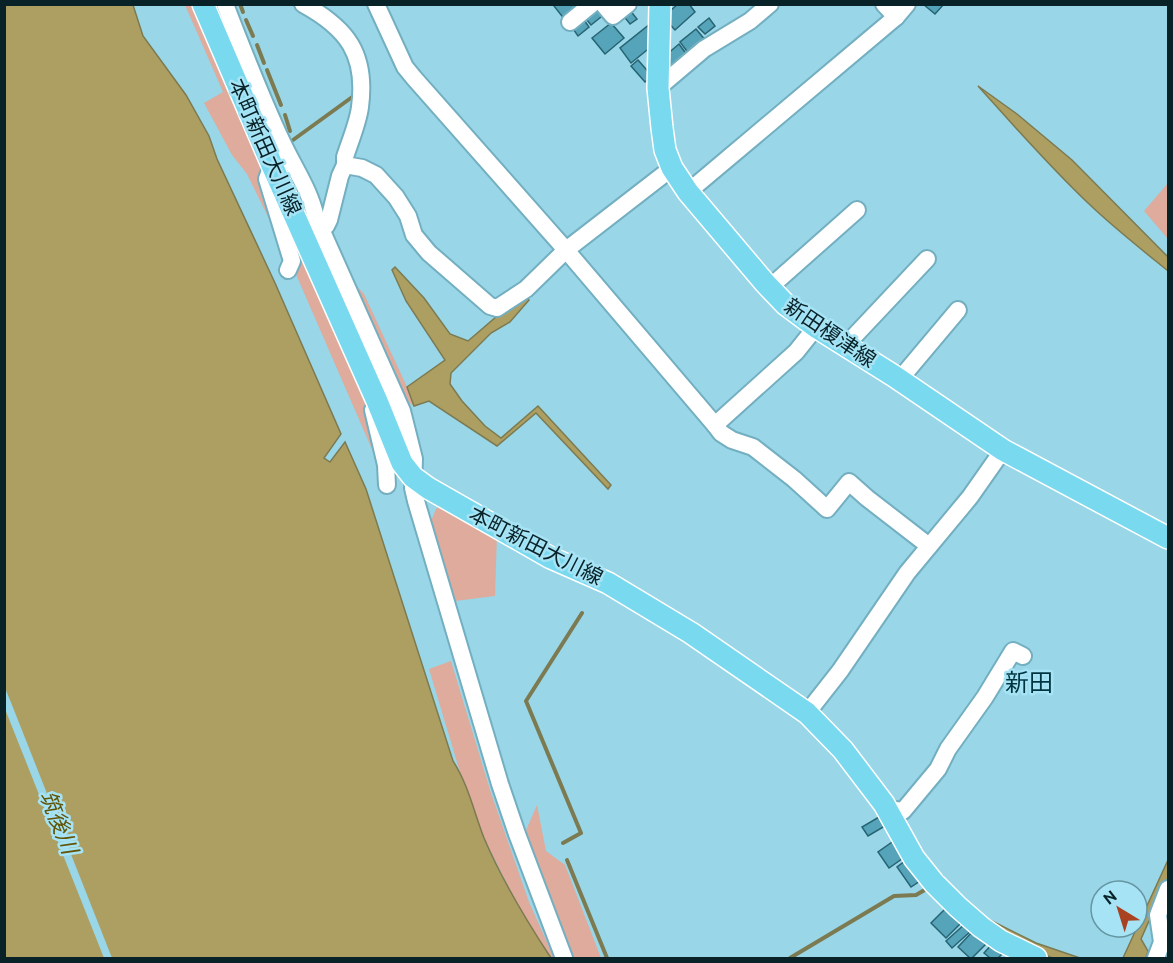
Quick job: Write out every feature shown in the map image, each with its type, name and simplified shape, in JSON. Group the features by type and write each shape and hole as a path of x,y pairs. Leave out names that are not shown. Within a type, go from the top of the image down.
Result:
{"main road":[{"name":"本町新田大川線","path":"203,4 402,463 413,477 428,488 551,558 627,594 691,633 807,713 843,750 884,804 914,858 934,883 981,927 1001,941 1036,958"},
{"name":"新田榎津線","path":"660,4 658,88 665,150 672,168 688,192 769,288 785,304 816,327 900,379 1003,450 1168,538"}],"street":[{"path":"225,4 281,141 303,180 319,224 402,411 414,459 413,488 416,501 500,784 564,958"},
{"path":"288,270 292,261 267,179 276,173 319,224 326,226 360,109 361,84 356,56 347,38 318,13 303,4"},
{"path":"375,4 405,67 566,250 721,433 732,440 753,447 794,479 827,509 849,482 929,546"},
{"path":"570,22 592,4"},
{"path":"603,4 613,16 628,4"},
{"path":"658,88 704,49 750,21 770,4"},
{"path":"688,192 902,11 884,4"},
{"path":"345,165 363,168 376,175 396,197 408,216 414,235 429,253 490,306 497,308 526,289 566,250 672,168"},
{"path":"769,288 856,210"},
{"path":"845,346 927,259"},
{"path":"900,379 958,310"},
{"path":"715,425 796,352 816,327"},
{"path":"377,401 373,411 386,465 387,485"},
{"path":"807,713 840,671 907,573 970,496 1003,450"},
{"path":"887,809 903,811 938,769 948,749 985,697 1013,651 1023,656"},
{"path":"1156,958 1162,942 1158,915 1168,889"}],"shaded area":[{"path":"185,5 196,5 263,157 261,179 288,258 247,174 232,155 204,103 223,92"},
{"path":"1168,183 1168,239 1144,211"},
{"path":"275,190 365,393 381,470 295,272"},
{"path":"346,275 364,294 414,406 401,398"},
{"path":"441,504 497,534 495,596 455,601 431,521"},
{"path":"451,661 491,793 529,902 554,958 551,958 521,912 484,838 460,772 429,669"},
{"path":"537,805 546,851 565,865 601,958 572,958 524,835"}],"water":[{"name":"筑後川","path":"5,5 133,5 143,36 186,95 209,136 217,159 275,283 341,434 324,458 330,462 345,442 366,489 453,761 467,789 484,838 515,900 551,958 5,958"},
{"path":"978,86 1017,114 1072,160 1168,257 1168,271 1107,221 1074,189"},
{"path":"395,267 424,298 450,334 468,341 510,305 526,297 529,300 510,322 491,333 451,373 450,384 485,426 501,438 538,406 611,485 608,489 536,413 497,446 429,401 414,406 407,387 445,360 406,301 392,270"},
{"path":"1168,860 1168,878 1149,921 1149,901"},
{"path":"943,876 950,889 974,912 1036,943 1080,958 1052,958 972,917 939,878"},
{"path":"1132,939 1141,939 1148,951 1146,958 1123,958"}],"pier":[{"path":"5,688 112,958 104,958 5,709"}],"building":[{"path":"555,4 573,4 577,10 565,20 554,6"},
{"path":"597,4 606,13 591,25 583,15"},
{"path":"678,4 689,4 695,12 675,30 663,17"},
{"path":"923,4 944,4 935,14"},
{"path":"629,9 637,19 630,24 622,14"},
{"path":"582,17 589,27 578,36 571,26"},
{"path":"709,18 715,26 705,34 698,27"},
{"path":"611,23 624,38 605,54 592,38"},
{"path":"650,24 652,46 631,63 620,48"},
{"path":"696,29 706,41 689,54 680,42"},
{"path":"679,44 687,55 667,72 666,55"},
{"path":"638,60 652,76 645,82 631,66"},
{"path":"879,817 885,826 868,836 862,827"},
{"path":"895,840 906,856 889,868 878,852"},
{"path":"909,858 923,879 911,887 897,867"},
{"path":"947,907 961,923 946,938 931,923"},
{"path":"966,923 972,930 952,948 946,941"},
{"path":"973,931 986,944 970,958 958,947"},
{"path":"993,943 1004,952 998,958 990,958 984,953"}],"waterway":[{"path":"240,4 243,12"},
{"path":"246,20 253,36"},
{"path":"257,45 264,63"},
{"path":"267,70 281,105"},
{"path":"293,140 355,95"},
{"path":"285,115 290,131"},
{"path":"563,843 581,833 526,701 582,613"},
{"path":"567,860 607,958"},
{"path":"790,958 894,896 916,895 928,888"}],"district":[{"name":"新田","path":"1029,683"}]}
